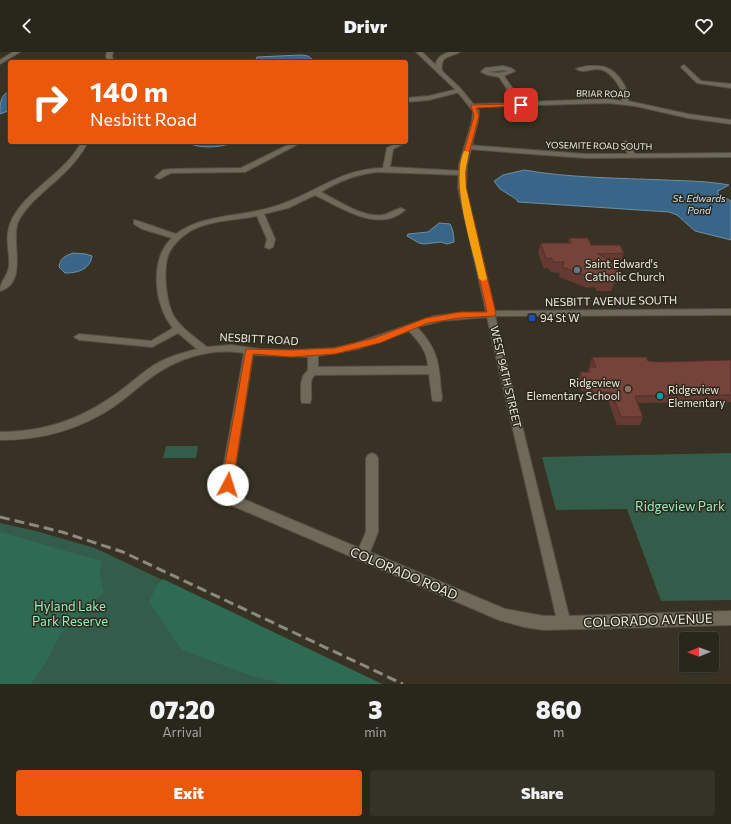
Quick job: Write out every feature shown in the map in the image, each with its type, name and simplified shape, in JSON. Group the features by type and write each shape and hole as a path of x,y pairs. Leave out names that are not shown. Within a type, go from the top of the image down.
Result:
{"street":[{"path":"0,62 17,52"},
{"path":"412,52 436,71"},
{"path":"419,52 452,90 458,91 473,106"},
{"path":"436,71 439,60 445,56 457,52"},
{"path":"684,67 699,82 731,86"},
{"path":"579,68 600,68 611,72 625,92 626,102"},
{"path":"500,74 521,105"},
{"path":"408,100 429,98 458,91"},
{"name":"BRIAR ROAD","path":"473,106 626,102 688,116 731,122"},
{"name":"WEST 94TH STREET","path":"473,106 476,116 467,147 462,173 465,201 564,622"},
{"path":"625,143 633,156"},
{"path":"0,288 9,281 12,274 12,236 14,224 28,203 75,159 84,144"},
{"path":"159,177 171,170 237,171 247,169 295,144"},
{"path":"386,171 390,148 400,144"},
{"name":"YOSEMITE ROAD SOUTH","path":"467,147 558,155 731,155"},
{"path":"205,350 179,328 166,312 162,286 162,265 164,254 178,237 194,227 216,219 260,213 286,206 335,181 353,174 386,171 462,173"},
{"path":"316,192 357,212 369,216 384,217 401,210"},
{"path":"260,213 272,238 269,247"},
{"path":"137,222 145,228 178,237"},
{"name":"NESBITT AVENUE SOUTH","path":"491,314 731,312"},
{"name":"NESBITT ROAD","path":"0,436 34,435 74,424 109,404 139,380 163,365 179,357 205,350 230,348 249,351 314,353 356,347 443,317 491,314"},
{"path":"411,327 428,347 432,355 437,398"},
{"path":"79,337 152,344 179,328"},
{"name":"COLORADO ROAD","path":"249,351 228,475 228,485 231,494 238,502 504,615 537,622 564,622"},
{"name":"NESBITT ROAD","path":"306,400 306,379 309,373 314,371 314,353"},
{"path":"314,371 433,370"},
{"path":"362,555 372,532 372,458"},
{"name":"COLORADO AVENUE","path":"564,622 731,618"}],"green space":[{"path":"166,446 198,446 196,458 163,458"},
{"name":"Ridgeview Park","path":"731,453 731,600 661,601 627,509 556,510 542,457"},
{"name":"Hyland Lake Park Reserve","path":"0,523 36,531 95,548 382,684 0,684"},
{"path":"0,532 101,561 100,576 104,592 61,633 47,661 31,684 0,684"},
{"path":"163,579 382,684 284,684 249,675 182,650 149,602 157,585"}],"water":[{"path":"301,55 308,56 313,60 256,60 257,57"},
{"path":"8,92 8,111 0,114 2,97"},
{"path":"190,144 229,144 211,147"},
{"name":"St. Edwards Pond","path":"524,170 576,176 697,181 729,185 718,191 718,194 731,201 731,240 695,231 677,215 669,212 518,202 516,199 500,189 494,181 503,175"},
{"path":"439,223 450,224 454,242 447,244 441,242 424,244 419,243 407,236 408,234 428,232"},
{"path":"73,253 92,256 91,261 86,268 82,270 65,273 59,267 60,261 65,256"}],"building":[{"path":"569,238 588,238 591,245 620,245 624,253 598,254 622,267 617,270 620,273 616,274 615,281 600,281 597,277 590,277 562,267 564,262 553,262 551,258 546,259 541,243 571,243"},
{"name":"Ridgeview Elementary","path":"592,357 646,357 648,361 660,362 731,360 731,395 635,396 643,417 621,417 611,392 593,392 590,383 584,383 580,372 590,372 589,367 596,367"}],"railway":[{"path":"0,517 62,532 123,552 403,684"}],"slow traffic":[{"path":"466,152 462,173 462,188 483,279"}],"place":[{"name":"Saint Edward's Catholic Church","path":"577,270"},
{"name":"94 St W","path":"532,318"},
{"name":"Ridgeview Elementary School","path":"628,389"},
{"name":"Ridgeview Elementary","path":"660,396"}],"route":[{"path":"228,485 228,475 249,351 291,354 335,351 377,341 426,321 460,315 491,314 462,188 463,165 476,116 476,111 473,106 521,105"}]}
